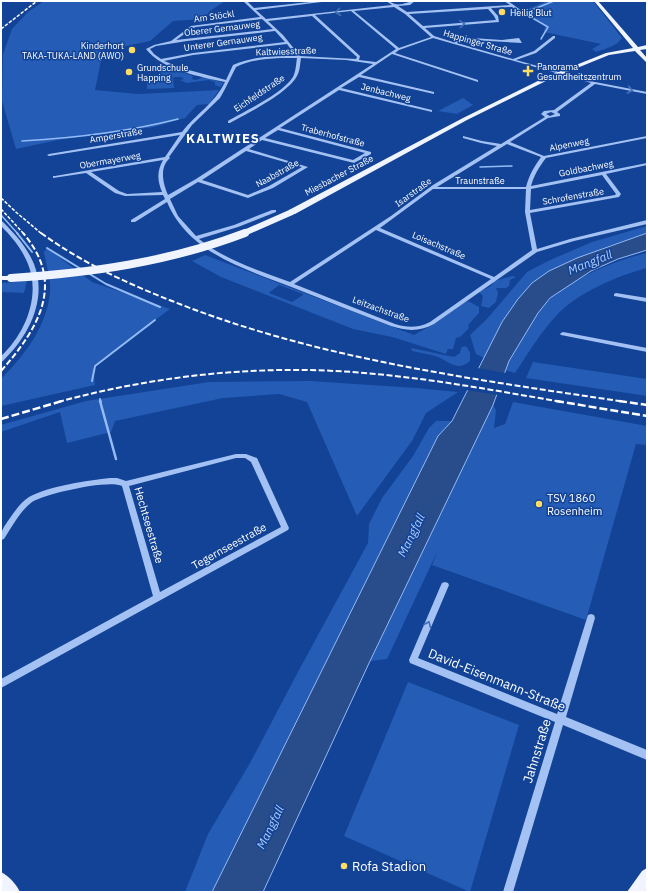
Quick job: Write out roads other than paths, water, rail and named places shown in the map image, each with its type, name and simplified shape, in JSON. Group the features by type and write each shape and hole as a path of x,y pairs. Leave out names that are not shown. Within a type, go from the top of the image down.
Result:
{"main road":[{"path":"596,1 626,40 641,44"},
{"path":"600,1 641,44 647,61"},
{"name":"Miesbacher Straße","path":"1,278 64,275 119,267 168,258 246,234 292,212 465,120 558,73 561,70 591,56 615,48 641,44"},
{"name":"Miesbacher Straße","path":"558,73 566,72 596,58 641,44"},
{"path":"622,51 644,54"},
{"path":"635,892 647,876"},
{"path":"1,880 12,892"}],"street":[{"path":"245,1 299,57"},
{"path":"254,9 328,1"},
{"name":"Happinger Straße","path":"388,1 406,13 433,37 594,83 647,93"},
{"name":"Am Stöckl","path":"173,42 192,27 196,26 409,4 413,1"},
{"path":"506,1 524,16"},
{"path":"406,13 511,6"},
{"path":"422,27 498,21 496,16 489,8"},
{"path":"351,10 398,49"},
{"path":"313,15 351,48 359,57 357,60"},
{"name":"Oberer Gernauweg","path":"162,60 151,54 148,49 155,45 173,42 274,30"},
{"name":"Traberhofstraße","path":"133,221 398,49 433,37"},
{"path":"512,60 535,52 554,37"},
{"path":"453,42 472,39 502,41"},
{"name":"Unterer Gernauweg","path":"162,60 193,54 287,43"},
{"path":"392,53 477,80"},
{"name":"Kaltwiesstraße","path":"167,199 161,184 160,172 191,124 215,102 232,69 237,64 257,59 299,57 357,60 376,63"},
{"name":"Eichfeldstraße","path":"229,122 253,109 290,83 297,72 299,57"},
{"path":"162,60 187,71 227,81"},
{"path":"357,75 433,93"},
{"name":"Happinger Straße","path":"548,78 575,78"},
{"name":"Isarstraße","path":"291,284 412,204 432,188 547,117 558,116 558,113 554,112 594,83"},
{"name":"Jenbachweg","path":"337,88 431,111"},
{"name":"Traberhofstraße","path":"261,138 354,162 369,153 276,128"},
{"name":"Amperstraße","path":"49,155 185,133"},
{"path":"465,137 481,142 504,143 544,157"},
{"name":"Alpenweg","path":"535,251 528,212 528,188 537,165 544,157 647,137"},
{"name":"Naabstraße","path":"198,180 248,197 271,187 306,167 244,149"},
{"name":"Obermayerweg","path":"55,177 168,158"},
{"name":"Goldbachweg","path":"528,188 647,164"},
{"path":"87,172 117,192 127,195 164,193"},
{"name":"Schrofenstraße","path":"528,212 617,196 619,194 603,173"},
{"name":"Traunstraße","path":"432,188 528,188"},
{"name":"Leitzachstraße","path":"167,199 180,222 195,238 228,260 392,325 412,330 432,323 535,251 647,222"},
{"path":"195,238 236,226 274,211"},
{"path":"1,222 26,253 34,272 35,286 35,305 27,325 16,344 1,360"},
{"name":"Loisachstraße","path":"375,228 495,279"},
{"path":"616,295 647,300"},
{"path":"562,334 647,350"},
{"name":"Tegernseestraße","path":"1,684 285,528 254,460 246,456 236,456 125,484"},
{"name":"Hechtseestraße","path":"1,537 23,506 35,498 107,481 117,481 125,484 158,598"},
{"name":"David-Eisenmann-Straße","path":"445,585 413,660 647,755"},
{"name":"Jahnstraße","path":"508,892 592,618"}],"water":[{"name":"Mangfall","path":"647,233 647,250 618,259 591,271 550,298 538,313 509,361 493,405 370,661 263,892 212,892 438,436 452,421 502,322 518,299 532,283 549,271 577,258"}],"waterway":[{"path":"541,39 548,27 529,16 529,11 554,1"},
{"path":"22,141 100,134 139,128 178,119"},
{"path":"480,167 512,166"},
{"path":"1,215 18,234"},
{"path":"17,233 32,252"},
{"path":"47,248 81,269"},
{"path":"88,273 106,284 160,307"},
{"path":"92,381 95,366 155,320"},
{"path":"100,401 116,459"}],"railway":[{"path":"1,29 37,1"},
{"path":"1,198 42,234"},
{"path":"1,209 24,234"},
{"path":"1,371 15,355 36,322 42,305 45,287 43,270 36,252 23,233"},
{"path":"41,233 56,244 88,263 138,287 227,321 282,338 396,365 510,385 626,402"},
{"path":"62,401 131,385 167,379 241,372 315,370 405,377 457,384 560,402"},
{"path":"1,419 62,401"},
{"path":"58,402 62,401"},
{"path":"556,401 560,402"},
{"path":"619,401 626,402"},
{"path":"560,402 647,416"},
{"path":"626,402 647,405"}],"place":[{"name":"Heilig Blut","path":"502,12"},
{"name":"Kinderhort TAKA-TUKA-LAND (AWO)","path":"132,50"},
{"name":"Panorama Gesundheitszentrum","path":"528,71"},
{"name":"Grundschule Happing","path":"129,72"},
{"name":"TSV 1860 Rosenheim","path":"539,504"},
{"name":"Rofa Stadion","path":"344,866"}],"district":[{"name":"KALTWIES","path":"223,138"}]}
